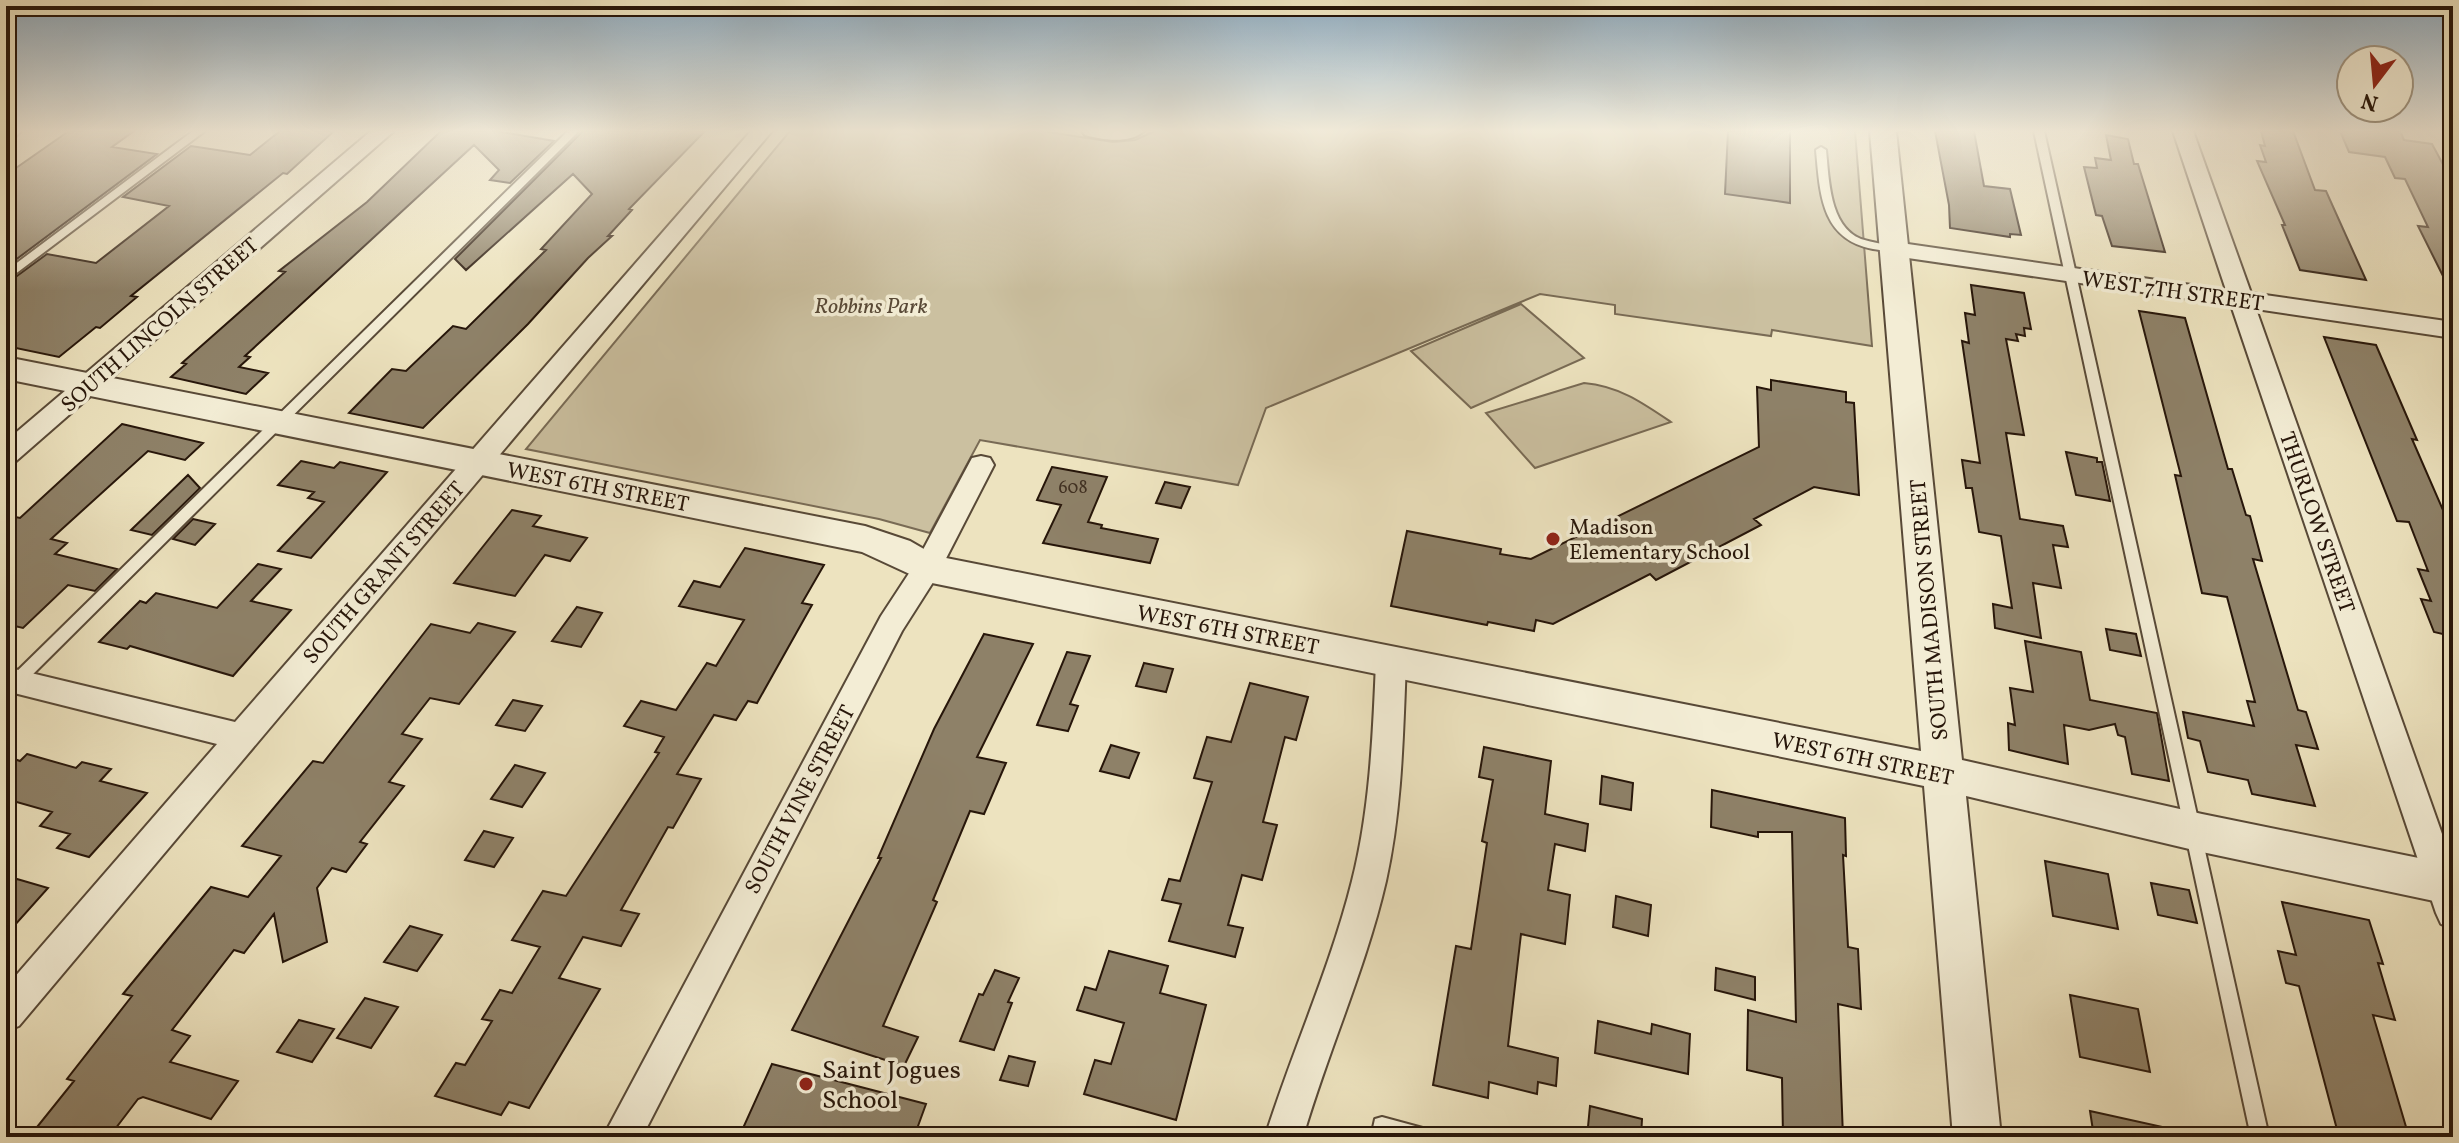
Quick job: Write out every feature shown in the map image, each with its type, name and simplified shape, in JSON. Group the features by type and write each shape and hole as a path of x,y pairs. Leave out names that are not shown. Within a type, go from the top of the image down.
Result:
{"street":[{"name":"SOUTH LINCOLN STREET","path":"6,455 322,184"},
{"name":"SOUTH GRANT STREET","path":"6,1014 716,184"},
{"name":"SOUTH MADISON STREET","path":"1888,184 1977,1137"},
{"name":"THURLOW STREET","path":"2201,184 2449,893"},
{"name":"WEST 7TH STREET","path":"1894,249 2453,330"},
{"name":"WEST 6TH STREET","path":"6,368 865,539 897,550 927,568 1943,773 2449,893"},
{"name":"SOUTH VINE STREET","path":"622,1137 891,624 927,568 981,465"},
{"path":"1284,1137 1302,1073 1347,956 1369,881 1386,779 1391,662"},
{"path":"10,685 242,737"}],"lane":[{"path":"6,277 129,184"},
{"path":"10,685 520,184"},
{"path":"1825,184 1834,221 1852,239 1894,249"},
{"path":"2051,184 2260,1137"},
{"path":"1381,1132 1423,1137"}],"green space":[{"name":"Robbins Park","path":"746,184 1859,184 1872,346 1772,330 1771,336 1615,314 1615,305 1540,294 1266,408 1238,485 980,440 930,533 879,519 526,449"},
{"path":"1521,304 1584,358 1471,408 1411,351"},
{"path":"1584,383 1620,392 1671,422 1535,468 1486,413"}],"building":[{"path":"6,184 116,184 6,267"},
{"path":"140,184 269,184 131,296 137,297 100,328 96,327 59,357 6,346 6,284 47,254 96,263 169,206 123,197"},
{"path":"385,184 431,184 245,356 250,357 239,367 268,373 246,394 171,377 186,364 182,363 285,272 279,271"},
{"path":"530,184 561,184 466,270 455,259"},
{"path":"583,184 653,184 608,236 612,236 423,428 349,413 392,369 406,371 453,326 466,329 546,250 541,249 592,194"},
{"path":"1725,184 1790,184 1790,203 1725,194"},
{"path":"1945,184 1984,184 2010,189 2021,235 2010,234 2010,237 1950,228"},
{"path":"2088,184 2144,184 2165,252 2112,246 2102,216 2096,215"},
{"path":"2267,184 2313,184 2315,190 2326,191 2366,280 2300,270 2282,225 2285,225"},
{"path":"2408,184 2453,184 2453,296 2418,226 2428,227"},
{"path":"1971,285 2024,293 2031,329 2024,328 2025,336 2016,334 2018,341 2006,339 2024,435 2006,433 2020,519 2063,526 2068,547 2053,545 2061,588 2033,583 2041,638 1995,628 1993,604 2012,608 2001,536 1979,532 1972,488 1966,488 1962,460 1980,463 1962,341 1969,343 1965,313 1975,315"},
{"path":"2139,311 2185,318 2228,469 2232,469 2246,515 2250,516 2262,561 2253,559 2298,710 2306,712 2318,749 2296,745 2315,806 2252,794 2248,780 2208,772 2200,741 2188,738 2183,712 2254,726 2247,701 2255,702 2227,597 2202,593 2175,475 2181,476"},
{"path":"2324,337 2376,345 2417,440 2412,439 2453,533 2453,654 2443,634 2434,632 2421,599 2431,601 2418,569 2428,571 2409,522 2397,521"},
{"path":"1771,380 1846,392 1846,402 1854,403 1859,495 1814,487 1754,519 1761,525 1656,580 1650,574 1553,624 1536,620 1534,631 1391,606 1407,531 1501,549 1500,554 1531,559 1759,447 1757,387 1771,390"},
{"path":"122,424 203,443 185,460 148,451 51,539 67,543 55,554 117,569 95,591 68,585 23,628 6,624 6,515 20,518"},
{"path":"2066,452 2097,458 2097,462 2102,462 2110,501 2076,495"},
{"path":"301,461 334,468 340,462 387,472 311,558 278,551 324,502 308,498 314,492 278,485"},
{"path":"1052,467 1107,477 1088,522 1102,525 1101,528 1158,539 1150,563 1043,543 1061,505 1037,500"},
{"path":"188,475 200,488 152,535 131,530"},
{"path":"1165,482 1190,487 1181,508 1156,503"},
{"path":"512,510 541,516 533,526 587,538 570,561 545,555 515,596 454,583"},
{"path":"193,519 215,524 195,545 173,539"},
{"path":"745,548 824,565 802,603 812,605 757,703 748,701 736,720 714,715 677,774 701,779 673,828 668,827 621,910 639,914 621,946 583,937 559,978 600,989 529,1108 509,1102 501,1115 435,1096 456,1063 465,1065 492,1021 482,1019 500,990 512,993 540,947 512,940 543,891 566,896 659,753 655,752 664,737 624,726 641,701 676,710 707,663 716,666 744,620 679,606 694,581 720,587"},
{"path":"258,564 281,569 251,601 291,610 233,676 130,646 127,649 99,642 140,601 146,603 156,593 217,608"},
{"path":"577,607 602,613 581,647 552,641"},
{"path":"478,623 515,632 459,704 430,698 402,734 422,739 389,782 404,786 360,842 367,844 346,872 332,868 317,888 327,942 283,962 274,914 244,953 234,950 172,1030 190,1036 170,1062 238,1081 211,1119 143,1097 138,1099 109,1137 29,1137 74,1081 67,1079 132,996 123,994 211,887 248,897 281,856 242,846 313,761 323,763 431,624 470,633"},
{"path":"2106,629 2136,634 2141,656 2110,650"},
{"path":"984,634 1033,644 977,757 1006,763 984,814 970,811 933,900 937,902 883,1026 918,1037 904,1066 792,1030 881,858 878,858 934,729"},
{"path":"2025,641 2081,652 2090,700 2157,713 2169,781 2132,774 2125,737 2118,735 2115,724 2089,730 2064,725 2068,764 2009,750 2008,723 2015,725 2010,688 2033,692"},
{"path":"1067,652 1090,656 1070,704 1078,706 1068,731 1037,725"},
{"path":"1144,663 1173,669 1166,692 1136,686"},
{"path":"1250,683 1308,697 1296,740 1285,737 1263,822 1277,825 1262,880 1242,875 1228,925 1243,928 1235,957 1169,941 1181,904 1162,900 1169,879 1180,881 1212,782 1194,778 1207,737 1231,742"},
{"path":"513,700 542,706 525,731 496,725"},
{"path":"1111,745 1139,753 1129,778 1100,771"},
{"path":"1484,747 1551,761 1545,814 1588,824 1585,851 1555,844 1548,890 1570,895 1565,944 1521,934 1508,1046 1558,1058 1556,1086 1538,1082 1537,1094 1489,1082 1488,1098 1433,1085 1456,946 1471,949 1487,843 1482,841 1493,780 1479,777"},
{"path":"27,754 76,768 82,762 111,769 100,781 147,793 89,857 57,848 70,834 40,826 52,812 6,799 6,756 20,761"},
{"path":"515,765 545,773 522,807 491,799"},
{"path":"1602,776 1633,783 1631,810 1600,804"},
{"path":"1712,790 1845,818 1846,856 1843,855 1848,947 1858,949 1861,1009 1838,1004 1843,1137 1783,1137 1782,1078 1747,1070 1748,1010 1796,1022 1792,832 1758,832 1758,837 1711,827"},
{"path":"484,831 513,838 494,867 465,860"},
{"path":"2045,861 2108,874 2118,929 2053,916"},
{"path":"17,879 48,888 6,935 6,892"},
{"path":"2151,883 2189,890 2197,923 2158,915"},
{"path":"1616,896 1651,905 1648,936 1613,927"},
{"path":"2282,902 2369,920 2383,964 2378,963 2395,1020 2373,1015 2409,1137 2339,1137 2299,986 2286,983 2278,951 2296,955"},
{"path":"410,926 442,935 417,971 384,962"},
{"path":"1109,951 1168,966 1160,993 1206,1005 1176,1120 1084,1094 1095,1060 1111,1064 1124,1023 1077,1010 1085,987 1096,990"},
{"path":"1716,968 1755,977 1755,1000 1715,990"},
{"path":"995,970 1019,978 1008,1002 1012,1003 994,1050 960,1041 979,994 983,995"},
{"path":"2070,995 2138,1009 2150,1072 2080,1057"},
{"path":"365,998 398,1007 371,1048 337,1038"},
{"path":"299,1020 334,1029 312,1062 277,1052"},
{"path":"1598,1021 1651,1034 1652,1024 1690,1034 1688,1074 1595,1053"},
{"path":"1009,1056 1035,1062 1028,1086 1000,1080"},
{"name":"Saint Jogues School","path":"772,1064 926,1104 914,1137 739,1137"},
{"path":"1590,1106 1642,1119 1641,1137 1587,1137"},
{"path":"2090,1111 2167,1128 2166,1137 2094,1137"}],"place":[{"name":"Madison Elementary School","path":"1553,539"},
{"name":"Saint Jogues School","path":"806,1084"}]}
